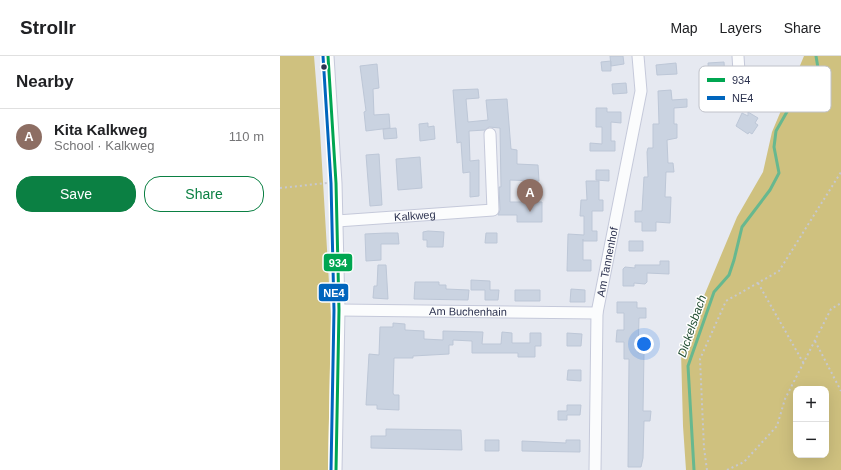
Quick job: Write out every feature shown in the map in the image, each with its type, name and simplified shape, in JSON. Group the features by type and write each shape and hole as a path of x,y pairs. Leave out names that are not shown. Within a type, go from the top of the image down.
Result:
{"street":[{"path":"328,56 336,183 339,310 336,470"},
{"name":"Am Tannenhof","path":"595,470 597,313 641,91 638,56"},
{"path":"738,56 739,66"},
{"name":"Kalkweg","path":"337,221 493,210 490,134"},
{"name":"Am Buchenhain","path":"339,310 597,313"}],"path":[{"path":"707,470 704,448 700,359 726,301 779,271 841,172"},
{"path":"280,188 336,183"},
{"path":"758,283 804,364"},
{"path":"727,470 744,462 777,426 785,399 831,309 841,303"},
{"path":"815,341 841,391"}],"shaded area":[{"path":"280,56 314,56 331,317 328,470 280,470"},
{"path":"804,56 841,56 841,470 686,470 681,351 737,217 763,172 772,132 780,112 831,112 831,66 800,66"}],"building":[{"path":"610,56 623,56 624,64 611,66"},
{"path":"611,61 611,71 602,71 601,62"},
{"path":"724,62 724,66 708,66 708,63"},
{"path":"676,63 677,74 657,75 656,65"},
{"path":"377,64 379,88 373,89 374,115 389,114 390,128 366,131 364,112 366,111 360,66"},
{"path":"626,83 627,93 613,94 612,84"},
{"path":"478,89 479,98 466,99 468,122 488,120 486,100 507,99 511,149 517,150 517,164 538,165 539,181 510,180 510,202 542,202 542,222 517,222 517,215 498,215 500,210 499,187 501,187 500,128 489,127 485,130 469,131 470,161 479,160 479,196 470,197 470,172 463,173 461,142 457,143 453,90"},
{"path":"671,90 672,100 687,99 687,107 674,108 674,124 677,124 677,138 667,140 668,163 673,163 674,172 666,172 665,197 671,197 670,223 656,222 656,231 642,231 642,222 635,222 635,211 642,211 644,177 648,177 647,152 648,148 653,148 653,124 659,124 658,91"},
{"path":"596,108 607,108 607,112 621,112 621,123 611,122 611,141 615,141 615,151 590,151 590,143 602,144 602,127 596,127"},
{"path":"748,112 758,118 755,123 758,125 752,134 749,132 748,134 736,126 742,113 748,116"},
{"path":"428,123 428,127 434,126 435,139 420,141 419,124"},
{"path":"396,128 397,138 384,139 383,129"},
{"path":"379,154 382,205 370,206 366,155"},
{"path":"420,157 422,188 398,190 396,159"},
{"path":"596,170 609,170 609,181 596,180"},
{"path":"586,181 599,181 599,200 603,200 603,211 592,211 592,231 597,231 597,241 583,241 583,260 591,260 591,271 567,271 568,234 584,235 584,216 580,216 581,200 587,200"},
{"path":"423,232 444,232 443,247 427,247 427,240 423,240"},
{"path":"398,233 399,244 381,244 381,260 366,261 365,234"},
{"path":"486,233 497,233 497,243 485,243"},
{"path":"629,241 643,241 643,251 629,251"},
{"path":"660,261 669,261 669,274 647,273 647,282 645,284 634,283 634,286 623,286 623,269 625,267 635,268 635,265 660,265"},
{"path":"378,265 386,265 388,299 373,298 374,286 377,286"},
{"path":"471,280 490,281 490,290 499,290 498,300 485,300 485,290 471,290"},
{"path":"415,282 439,282 439,285 446,285 446,289 469,290 468,300 414,299"},
{"path":"571,289 585,290 585,302 570,302"},
{"path":"515,290 540,290 540,301 515,301"},
{"path":"617,302 637,302 637,308 646,308 646,318 639,318 638,353 644,353 643,411 651,411 650,421 644,421 643,458 641,467 628,467 629,359 624,359 624,342 616,342 617,330 624,330 624,313 617,313"},
{"path":"393,323 405,324 405,330 424,331 424,339 443,340 443,331 483,332 482,344 501,344 502,332 512,333 512,343 530,343 530,333 541,333 541,346 535,346 535,357 518,357 518,353 472,353 472,341 453,340 453,345 449,345 449,354 413,356 413,358 394,358 393,393 394,395 399,395 399,410 377,409 377,405 366,405 369,354 379,355 380,327 393,327"},
{"path":"567,333 582,334 581,346 567,346"},
{"path":"568,370 581,370 581,381 567,380"},
{"path":"567,405 581,405 580,415 567,415 567,420 558,420 558,411 567,411"},
{"path":"386,429 461,430 462,450 371,448 371,436 386,436"},
{"path":"485,440 499,440 499,451 485,451"},
{"path":"566,440 580,440 580,452 522,451 522,441 566,443"}],"waterway":[{"name":"Dickelsbach","path":"816,56 818,66"},
{"name":"Dickelsbach","path":"694,470 688,366 714,292 729,275 742,227 770,190 779,173 774,147 776,131 787,112"}],"transit line":[{"name":"NE4","path":"323,56 331,183 334,310 331,470"},
{"name":"934","path":"328,56 336,183 339,310 336,470"}],"place":[{"name":"Kita Kalkweg","path":"530,212"}]}
